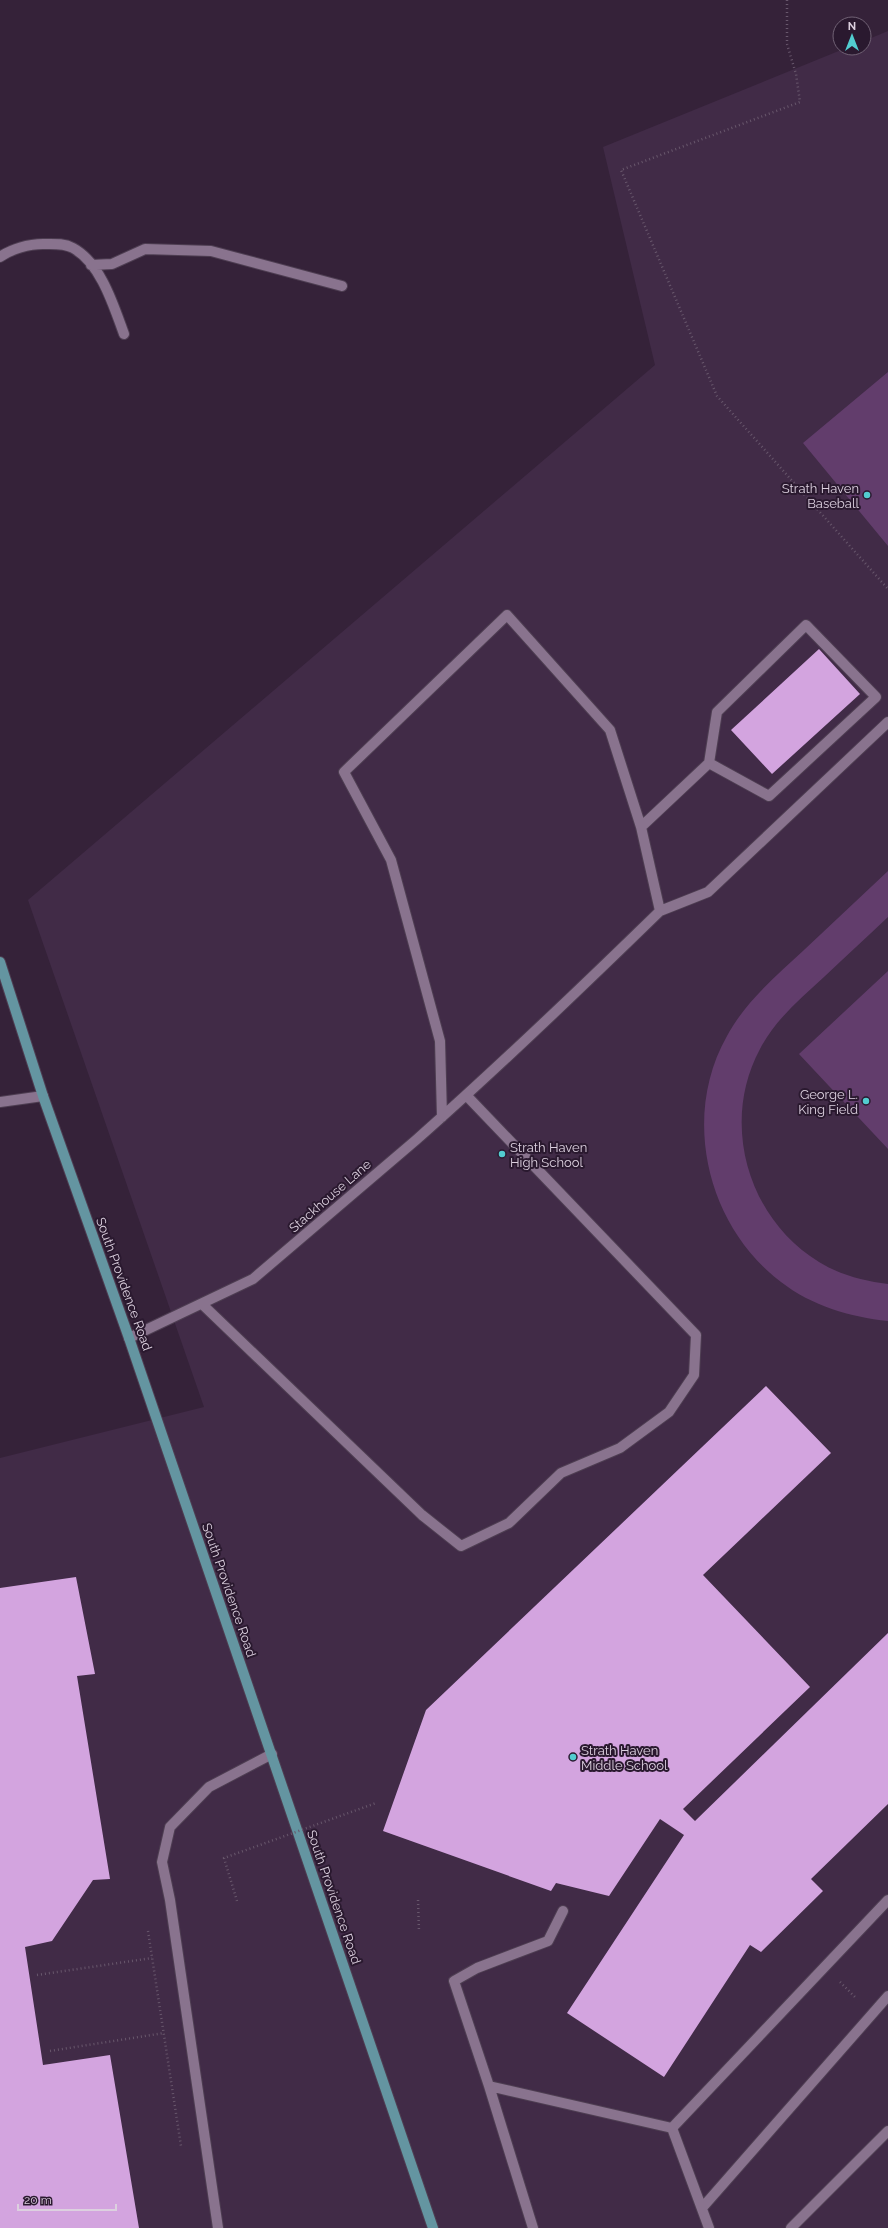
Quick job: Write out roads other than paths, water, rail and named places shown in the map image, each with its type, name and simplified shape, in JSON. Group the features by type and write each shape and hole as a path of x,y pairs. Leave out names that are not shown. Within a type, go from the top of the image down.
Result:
{"main road":[{"name":"South Providence Road","path":"0,962 43,1096 129,1338 434,2228"}],"street":[{"path":"0,257 7,252 36,244 59,244 74,248 91,265 104,282 124,334"},
{"path":"91,265 112,264 145,249 197,249 211,251 342,286"},
{"path":"442,1117 440,1041 391,860 344,772 507,615 610,730 640,827 660,911 708,892 888,722"},
{"path":"640,827 709,764 717,712 806,625 876,697 769,796 709,764"},
{"name":"Stackhouse Lane","path":"129,1338 203,1305 253,1279 442,1117 526,1041 660,911"},
{"path":"203,1305 422,1515 461,1546 509,1523 561,1473 620,1448 669,1412 694,1375 696,1335 466,1095"},
{"path":"0,1102 43,1096"},
{"path":"218,2228 170,1900 162,1862 170,1826 209,1787 272,1754"},
{"path":"672,2128 888,1900"},
{"path":"533,2228 489,2086 454,1981 477,1968 548,1941 563,1911"},
{"path":"702,2208 888,1996"},
{"path":"489,2086 672,2128"},
{"path":"672,2128 709,2228"},
{"path":"791,2228 888,2131"}],"place":[{"name":"Strath Haven Baseball","path":"867,495"},
{"name":"George L. King Field","path":"866,1101"},
{"name":"Strath Haven High School","path":"502,1154"},
{"name":"Strath Haven Middle School","path":"573,1757"}]}
